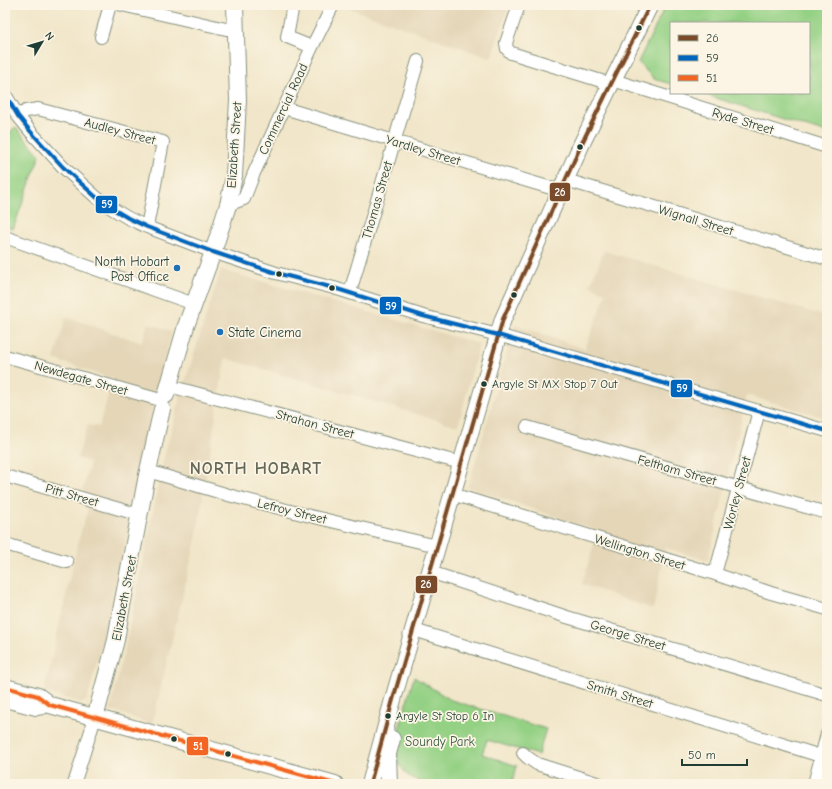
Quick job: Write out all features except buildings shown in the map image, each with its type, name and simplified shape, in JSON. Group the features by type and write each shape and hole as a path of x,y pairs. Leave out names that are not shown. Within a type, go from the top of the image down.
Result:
{"main road":[{"name":"Elizabeth Street","path":"95,718 116,640 148,471 164,397 186,326 213,252 228,205 234,176 238,100 235,5"},
{"path":"370,784 503,319 511,298 564,186 582,143 650,5"},
{"path":"5,687 38,696 50,705 335,784"},
{"path":"389,784 388,754 397,717 394,696"},
{"path":"5,699 36,707 50,705"}],"street":[{"path":"101,37 110,5"},
{"path":"122,5 226,29 236,29"},
{"path":"293,5 287,37 312,47"},
{"name":"Commercial Road","path":"228,205 244,198 254,173 332,5"},
{"name":"Ryde Street","path":"519,5 506,43 507,49 511,53 827,147"},
{"name":"Thomas Street","path":"350,292 418,61"},
{"path":"5,94 18,116 31,132 81,184 113,209 147,227 213,252 276,273 350,292 423,316 498,335 827,431"},
{"name":"Yardley Street","path":"284,108 395,141 564,186"},
{"name":"Audley Street","path":"18,116 26,111 38,109 163,142 147,227"},
{"name":"Wignall Street","path":"564,186 827,259"},
{"path":"5,237 194,304"},
{"name":"Newdegate Street","path":"5,356 164,397"},
{"name":"Strahan Street","path":"164,397 461,463"},
{"name":"Worley Street","path":"715,574 759,411"},
{"name":"Feltham Street","path":"526,427 827,513"},
{"name":"Lefroy Street","path":"148,471 232,496 438,546"},
{"name":"Pitt Street","path":"5,476 140,515"},
{"name":"Wellington Street","path":"452,494 827,609"},
{"path":"5,544 67,562"},
{"name":"George Street","path":"430,572 567,617 827,695"},
{"name":"Smith Street","path":"414,630 824,757"},
{"name":"Elizabeth Street","path":"74,784 95,718"},
{"path":"814,784 824,757 827,734"},
{"path":"523,753 537,764 600,784"}],"shaded area":[{"path":"340,5 509,5 491,58"},
{"path":"604,251 827,317 827,418 747,395 708,561 666,548 653,609 582,584 598,531 468,487 515,325 585,349 606,294 590,285"},
{"path":"221,270 479,344 458,426 225,358 196,539 152,724 110,710 132,617 162,465 180,398"},
{"path":"66,317 142,343 148,323 172,332 157,387 130,526 118,571 112,607 87,700 82,703 44,692 78,542 87,511 83,489 90,462 77,458 88,425 99,427 113,379 54,359"}],"green space":[{"path":"666,5 827,5 827,133 703,94 810,94 810,22 670,22 670,84 654,79 638,62"},
{"path":"15,127 40,155 13,229 5,226 5,142"},
{"name":"Soundy Park","path":"414,677 451,700 546,729 538,755 487,740 482,754 517,766 512,784 424,784 407,775 399,764 396,751 397,736"}],"transit line":[{"name":"26","path":"370,784 503,319 582,143 650,5"},
{"name":"59","path":"5,94 18,116 63,167 96,197 128,218 147,227 213,252 276,273 334,288 423,316 498,335 827,431"},
{"name":"51","path":"5,687 38,696 50,705 335,784"}],"place":[{"name":"North Hobart Post Office","path":"177,268"},
{"name":"State Cinema","path":"220,332"},
{"name":"Argyle St MX Stop 7 Out","path":"484,384"},
{"name":"Argyle St Stop 6 In","path":"388,716"}],"district":[{"name":"NORTH HOBART","path":"256,468"}]}
